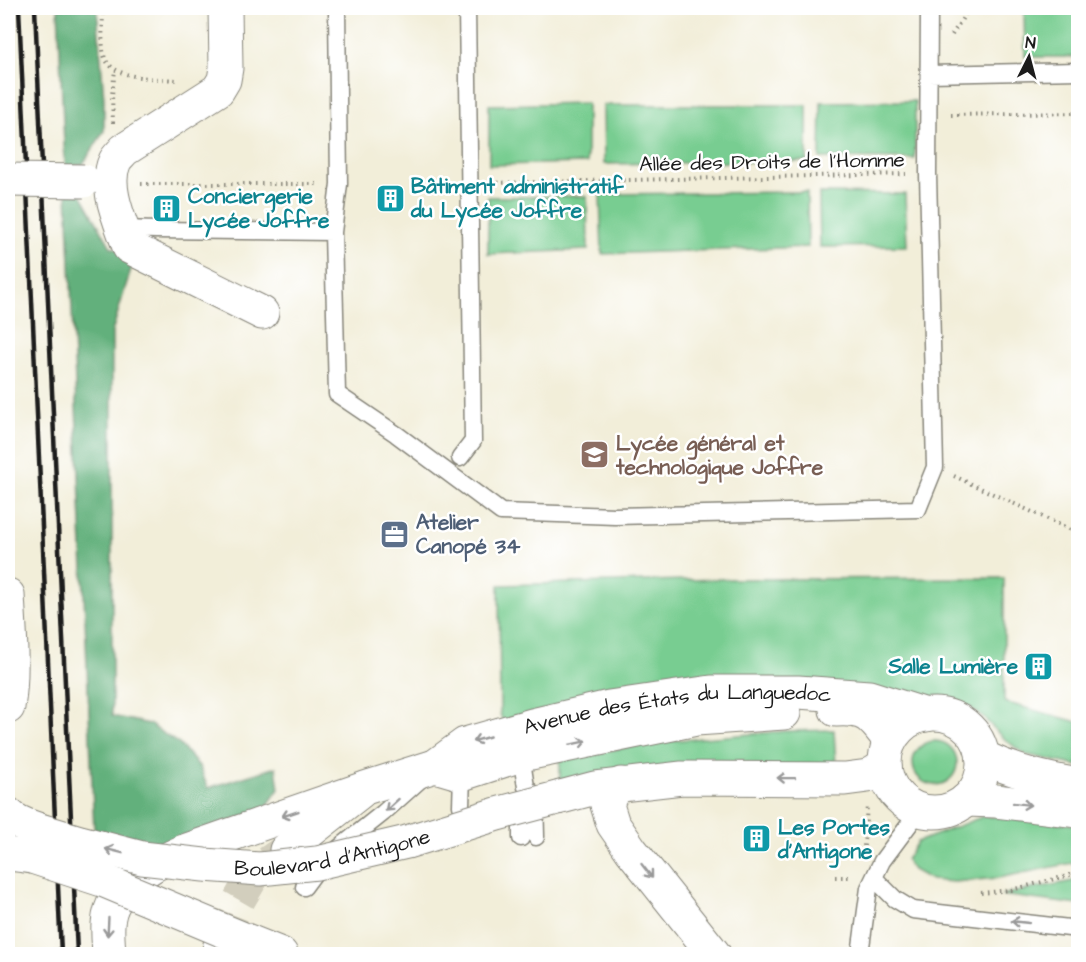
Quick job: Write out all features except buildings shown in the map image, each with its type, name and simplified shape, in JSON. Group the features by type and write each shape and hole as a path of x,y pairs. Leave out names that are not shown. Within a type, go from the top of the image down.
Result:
{"street":[{"path":"225,8 226,68 224,80 218,90 124,150 116,159 111,172 111,184 114,202 129,247 262,313"},
{"path":"8,180 84,181"},
{"path":"8,595 11,681 8,707"},
{"name":"Avenue des États du Languedoc","path":"109,954 107,927 110,908 124,889 154,865 184,851 365,788 448,770 609,707 686,695 798,692 869,697 927,715"},
{"name":"Avenue des États du Languedoc","path":"526,740 696,719 857,710 866,713 881,729 887,753"},
{"path":"938,714 959,721 968,728 980,746 983,757 980,781 974,791 966,800 952,808 936,812 920,810 906,804 894,792 887,753 899,728 912,719 927,715 938,714"},
{"name":"Boulevard d'Antigone","path":"26,847 80,842 142,858 260,869 317,863 396,845 497,814 595,788 682,778 845,779 868,776 887,753"},
{"path":"983,757 1000,766 1032,776 1078,785"},
{"path":"634,783 611,794 607,805 613,824 714,954"},
{"path":"286,850 365,788"},
{"path":"966,800 996,801 1078,811"},
{"path":"8,814 22,824 26,847"},
{"path":"8,824 26,847 105,881 226,946 281,954"}],"lane":[{"path":"338,8 339,184 333,232 337,394 396,434 501,512 615,516 918,509 934,467 928,174 929,8"},
{"path":"460,458 473,441 467,8"},
{"path":"928,74 1078,70"},
{"path":"123,229 333,232"},
{"path":"526,740 526,786 535,795 528,838"},
{"path":"304,887 324,860 384,813 448,770 461,806"},
{"path":"860,954 869,888 882,861 920,810"},
{"path":"874,878 895,899 913,910 1078,928"}],"path":[{"path":"103,8 103,54 107,64 124,74 180,81"},
{"path":"112,114 115,70"},
{"path":"945,115 1078,113"},
{"name":"Allée des Droits de l'Homme","path":"421,184 928,174"},
{"path":"156,184 339,184"},
{"path":"934,467 1078,533"},
{"path":"845,779 848,798 867,804 864,849 882,861"},
{"path":"980,894 1011,890 1078,873"}],"green space":[{"path":"58,8 97,8 104,99 104,131 83,164 65,167"},
{"path":"1024,8 1078,8 1078,57 1025,57"},
{"path":"915,101 915,159 820,158 821,102"},
{"path":"587,103 587,163 489,165 489,105"},
{"path":"603,105 807,105 807,161 604,164"},
{"path":"807,192 808,247 602,254 600,194"},
{"path":"67,193 81,194 111,247 135,256 112,332 112,716 149,724 179,744 199,766 208,788 276,767 279,789 265,809 163,846 94,832"},
{"path":"819,193 905,194 907,246 820,247"},
{"path":"587,196 588,250 488,254 488,197"},
{"path":"1004,578 1004,702 1078,722 1078,766 1024,754 1002,737 980,714 957,700 906,694 503,723 500,713 499,585 722,579"},
{"path":"834,730 836,767 606,772 560,780 560,760 654,742 787,731"},
{"path":"935,741 950,748 957,763 950,778 935,785 920,778 913,763 920,748"},
{"path":"984,816 1078,825 1078,862 998,878 954,882 931,880 913,870 906,860 917,842"},
{"path":"1078,880 1078,905 1001,895"}],"tunnel":[{"path":"220,945 235,907 256,871 280,854"}],"railway":[{"path":"19,8 61,954"},
{"path":"35,8 77,954"}],"place":[{"name":"Bâtiment administratif du Lycée Joffre","path":"390,198"},
{"name":"Conciergerie Lycée Joffre","path":"167,208"},
{"name":"Lycée général et technologique Joffre","path":"595,455"},
{"name":"Atelier Canopé 34","path":"395,534"},
{"name":"Salle Lumière","path":"1039,666"},
{"name":"Les Portes d'Antigone","path":"757,839"}]}
